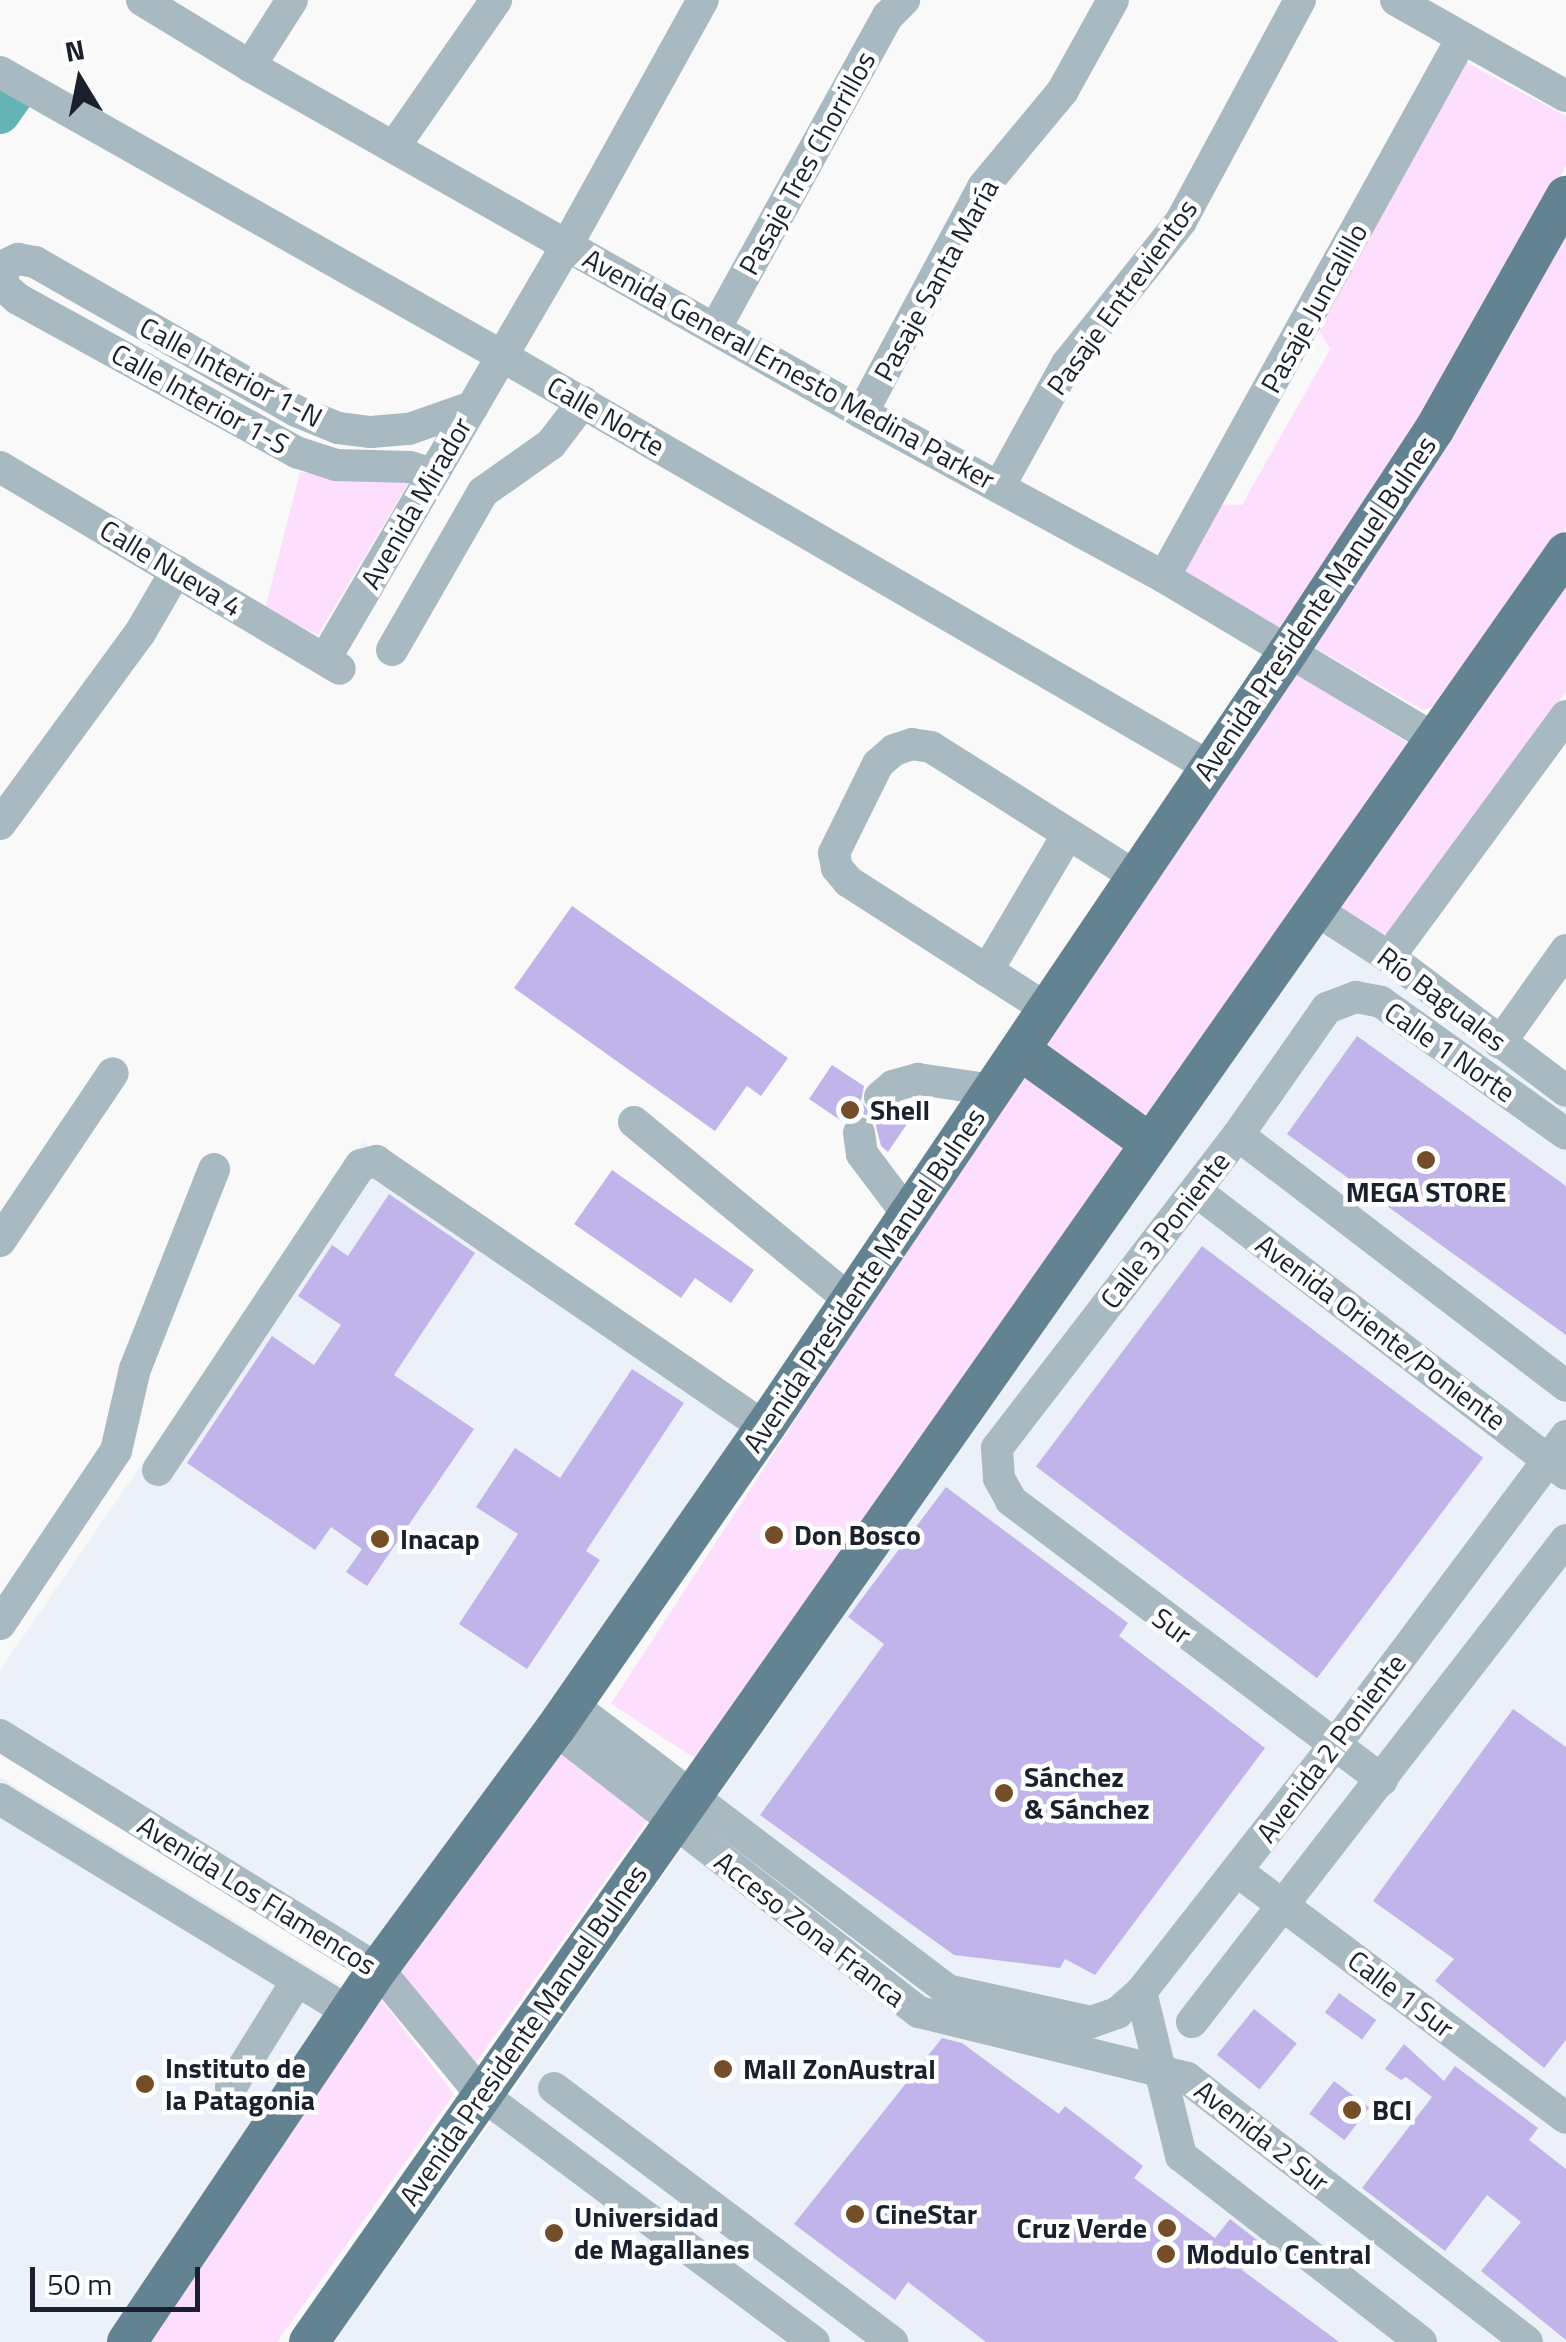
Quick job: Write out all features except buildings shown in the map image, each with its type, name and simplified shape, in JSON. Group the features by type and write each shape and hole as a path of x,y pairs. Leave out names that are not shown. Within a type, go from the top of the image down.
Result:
{"main road":[{"name":"Avenida Presidente Manuel Bulnes","path":"127,2342 378,1968 564,1717 765,1428 1288,652 1434,430 1566,196"},
{"name":"Avenida Presidente Manuel Bulnes","path":"309,2342 1566,552"},
{"path":"1020,1050 1150,1143"}],"street":[{"name":"Avenida General Ernesto Medina Parker","path":"142,0 250,66 862,413 1164,577 1434,739"},
{"path":"250,66 292,0"},
{"path":"394,148 496,0"},
{"name":"Avenida Mirador","path":"333,664 433,474 704,0"},
{"name":"Pasaje Tres Chorrillos","path":"715,330 888,16 904,0"},
{"name":"Pasaje Santa María","path":"862,413 983,187 1062,92 1113,0"},
{"name":"Pasaje Entrevientos","path":"1000,487 1067,364 1181,221 1300,0"},
{"path":"1396,0 1566,96"},
{"name":"Pasaje Juncalillo","path":"1164,577 1462,38"},
{"name":"Calle Norte","path":"0,72 504,352 582,402 1208,766"},
{"name":"Calle Interior 1-N","path":"3,266 18,258 34,262 296,411 338,428 388,432 427,424 472,407"},
{"name":"Calle Interior 1-S","path":"3,266 3,286 18,299 298,454 336,465 410,467 433,474"},
{"path":"392,650 483,492 551,444 582,402"},
{"name":"Calle Nueva 4","path":"0,467 333,664"},
{"path":"0,824 140,634 176,571"},
{"path":"1389,956 1566,716"},
{"path":"1047,1009 848,881 837,868 834,853 878,764 894,750 912,744 931,747 1135,876"},
{"path":"988,971 1068,834"},
{"name":"Río Baguales","path":"1316,910 1389,956 1566,1091"},
{"path":"1500,1043 1566,950"},
{"name":"Calle 1 Norte","path":"1326,1008 1356,997 1382,1002 1566,1134"},
{"name":"Calle 3 Poniente","path":"997,1448 1238,1135 1326,1008"},
{"path":"0,1240 113,1072"},
{"path":"880,1098 893,1086 918,1078 993,1090"},
{"path":"634,1122 851,1301"},
{"path":"859,1132 862,1154 908,1215"},
{"path":"1238,1135 1566,1386"},
{"path":"158,1470 360,1165 376,1161 765,1428"},
{"path":"0,1624 116,1451 135,1369 214,1169"},
{"name":"Avenida Oriente/Poniente","path":"1196,1190 1560,1457"},
{"name":"Sur","path":"997,1448 999,1478 1011,1500 1382,1780"},
{"name":"Avenida 2 Poniente","path":"1141,1992 1560,1457"},
{"name":"Avenida 2 Poniente","path":"1192,2022 1566,1540"},
{"name":"Acceso Zona Franca","path":"564,1717 682,1808 947,1990 1091,2022 1118,2013 1141,1992"},
{"name":"Avenida Los Flamencos","path":"0,1735 378,1968 481,2094 814,2342"},
{"path":"0,1799 349,2012"},
{"name":"Acceso Zona Franca","path":"682,1808 918,2012 1160,2071"},
{"name":"Calle 1 Sur","path":"1236,1871 1566,2118"},
{"path":"231,2087 296,1982"},
{"path":"1141,1992 1160,2071"},
{"name":"Avenida 2 Sur","path":"1160,2071 1170,2095 1176,2142 1190,2166 1421,2342"},
{"name":"Avenida 2 Sur","path":"1160,2071 1187,2078 1527,2342"},
{"path":"554,2088 892,2342"}],"shaded area":[{"path":"1462,60 1566,116 1566,166 1441,386 1284,628 1273,629 1172,574 1211,504 1242,505 1330,349 1313,320"},
{"path":"1566,222 1566,528 1443,704 1423,710 1315,648"},
{"path":"300,472 409,482 318,635 265,610"},
{"path":"1566,567 1566,692 1399,932 1378,935 1344,910 1337,899"},
{"path":"1297,674 1409,744 1149,1113 1137,1113 1044,1048 1278,685"},
{"path":"1324,926 1566,1104 1566,2342 333,2342 511,2094"},
{"path":"1020,1074 1127,1143 717,1773 611,1704"},
{"name":"Inacap","path":"363,1142 763,1408 375,1952 0,1723 0,1670"},
{"path":"554,1748 647,1821 472,2068 396,1978"},
{"name":"Instituto de la Patagonia","path":"0,1777 351,1991 108,2342 0,2342"},
{"path":"379,1997 454,2094 277,2342 139,2342"}],"waterway":[{"path":"0,114 12,97"}],"place":[{"name":"Shell","path":"850,1110"},
{"name":"MEGA STORE","path":"1426,1160"},
{"name":"Don Bosco","path":"774,1535"},
{"name":"Inacap","path":"380,1539"},
{"name":"Sánchez & Sánchez","path":"1004,1793"},
{"name":"Mall ZonAustral","path":"723,2069"},
{"name":"Instituto de la Patagonia","path":"145,2084"},
{"name":"BCI","path":"1352,2110"},
{"name":"CineStar","path":"855,2214"},
{"name":"Cruz Verde","path":"1167,2228"},
{"name":"Universidad de Magallanes","path":"554,2233"},
{"name":"Modulo Central","path":"1166,2254"}]}
